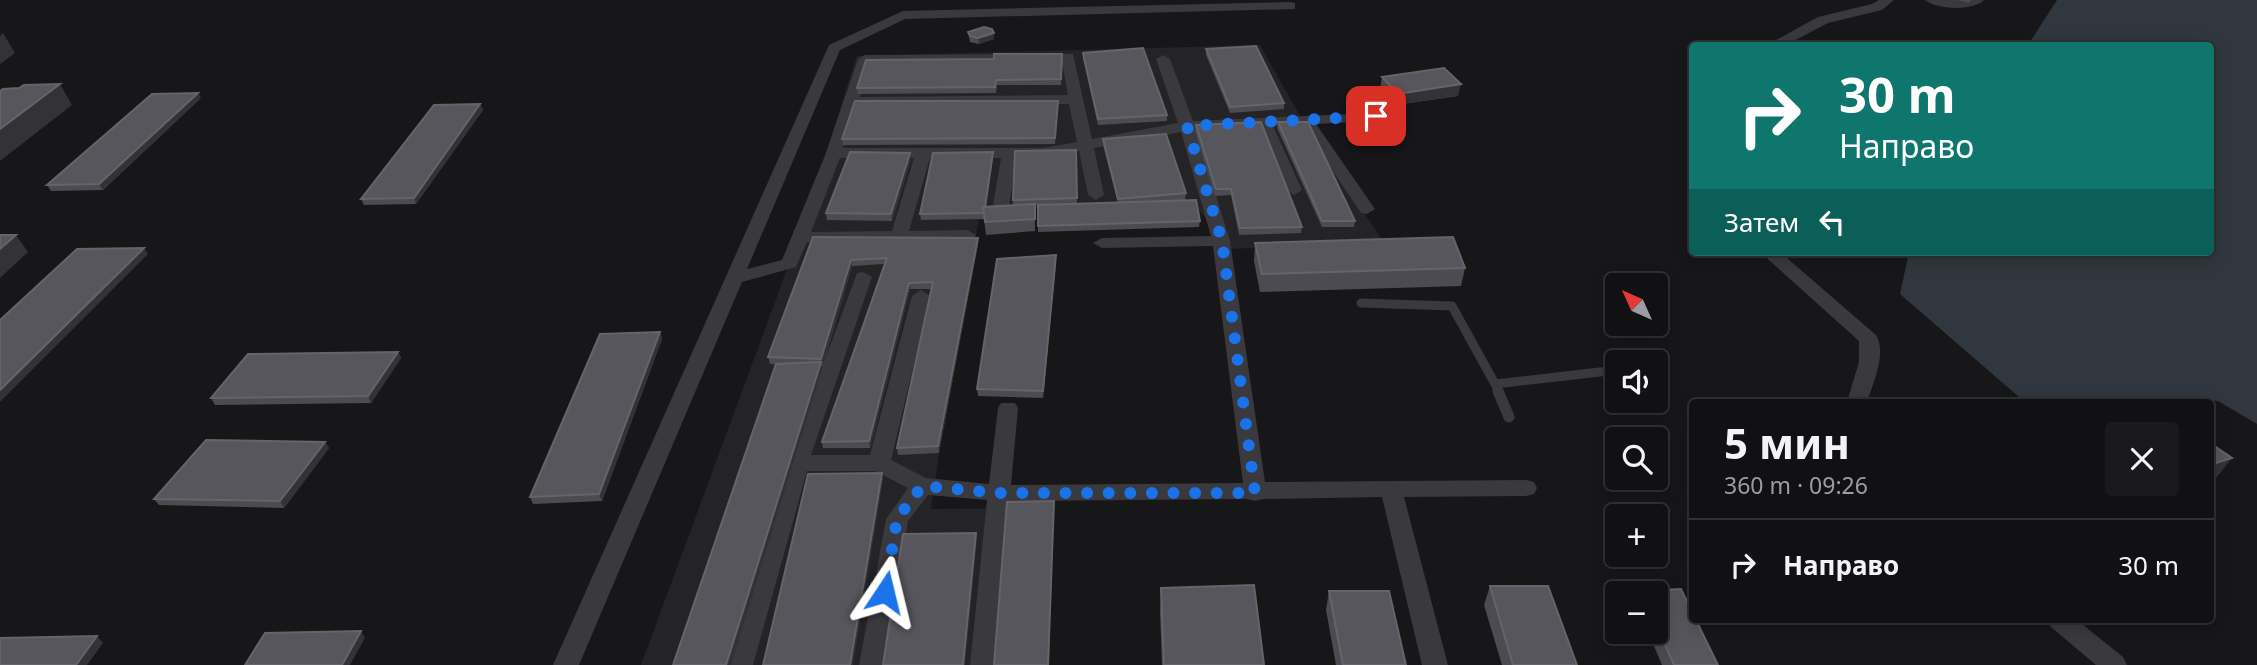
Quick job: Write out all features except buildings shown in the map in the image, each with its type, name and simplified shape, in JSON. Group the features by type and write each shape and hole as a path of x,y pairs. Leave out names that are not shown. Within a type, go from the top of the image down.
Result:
{"street":[{"path":"1780,42 1823,20 1877,7 1888,0"},
{"path":"1931,0 1971,4 1978,0"},
{"path":"566,665 834,48 903,15 976,21 1290,6"},
{"path":"734,278 790,263 834,153 865,59 1068,57 1096,195"},
{"path":"1163,59 1187,126 1222,241 1255,493"},
{"path":"851,102 1076,99"},
{"path":"834,153 1044,153 1187,126 1392,116"},
{"path":"1306,120 1367,209"},
{"path":"1264,122 1294,190"},
{"path":"899,236 923,153"},
{"path":"1000,211 1010,153"},
{"path":"800,237 967,235"},
{"path":"1102,243 1222,241"},
{"path":"1774,256 1869,339 1869,362 1858,399"},
{"path":"740,665 798,463 863,277"},
{"path":"879,463 921,296"},
{"path":"983,665 1008,408"},
{"path":"798,463 879,463 922,486 999,493 1255,493 1526,488"},
{"path":"872,665 897,519 922,486"},
{"path":"1391,490 1435,665"},
{"path":"2064,623 2114,665"}],"lane":[{"path":"1361,303 1452,306 1509,416"},
{"path":"1494,384 1605,371"}],"shaded area":[{"path":"2057,0 2257,0 2257,424 2214,399 2019,397 1900,294 1908,256 2214,256 2214,42 2030,42"},
{"path":"1260,45 1307,128 1383,241 1232,249 1195,206 1035,209 979,220 957,328 931,509 1054,508 1049,665 641,665 796,245 857,56"}],"route":[{"path":"885,592 897,519 922,486 999,493 1255,493 1222,241 1187,126 1376,116"}]}
